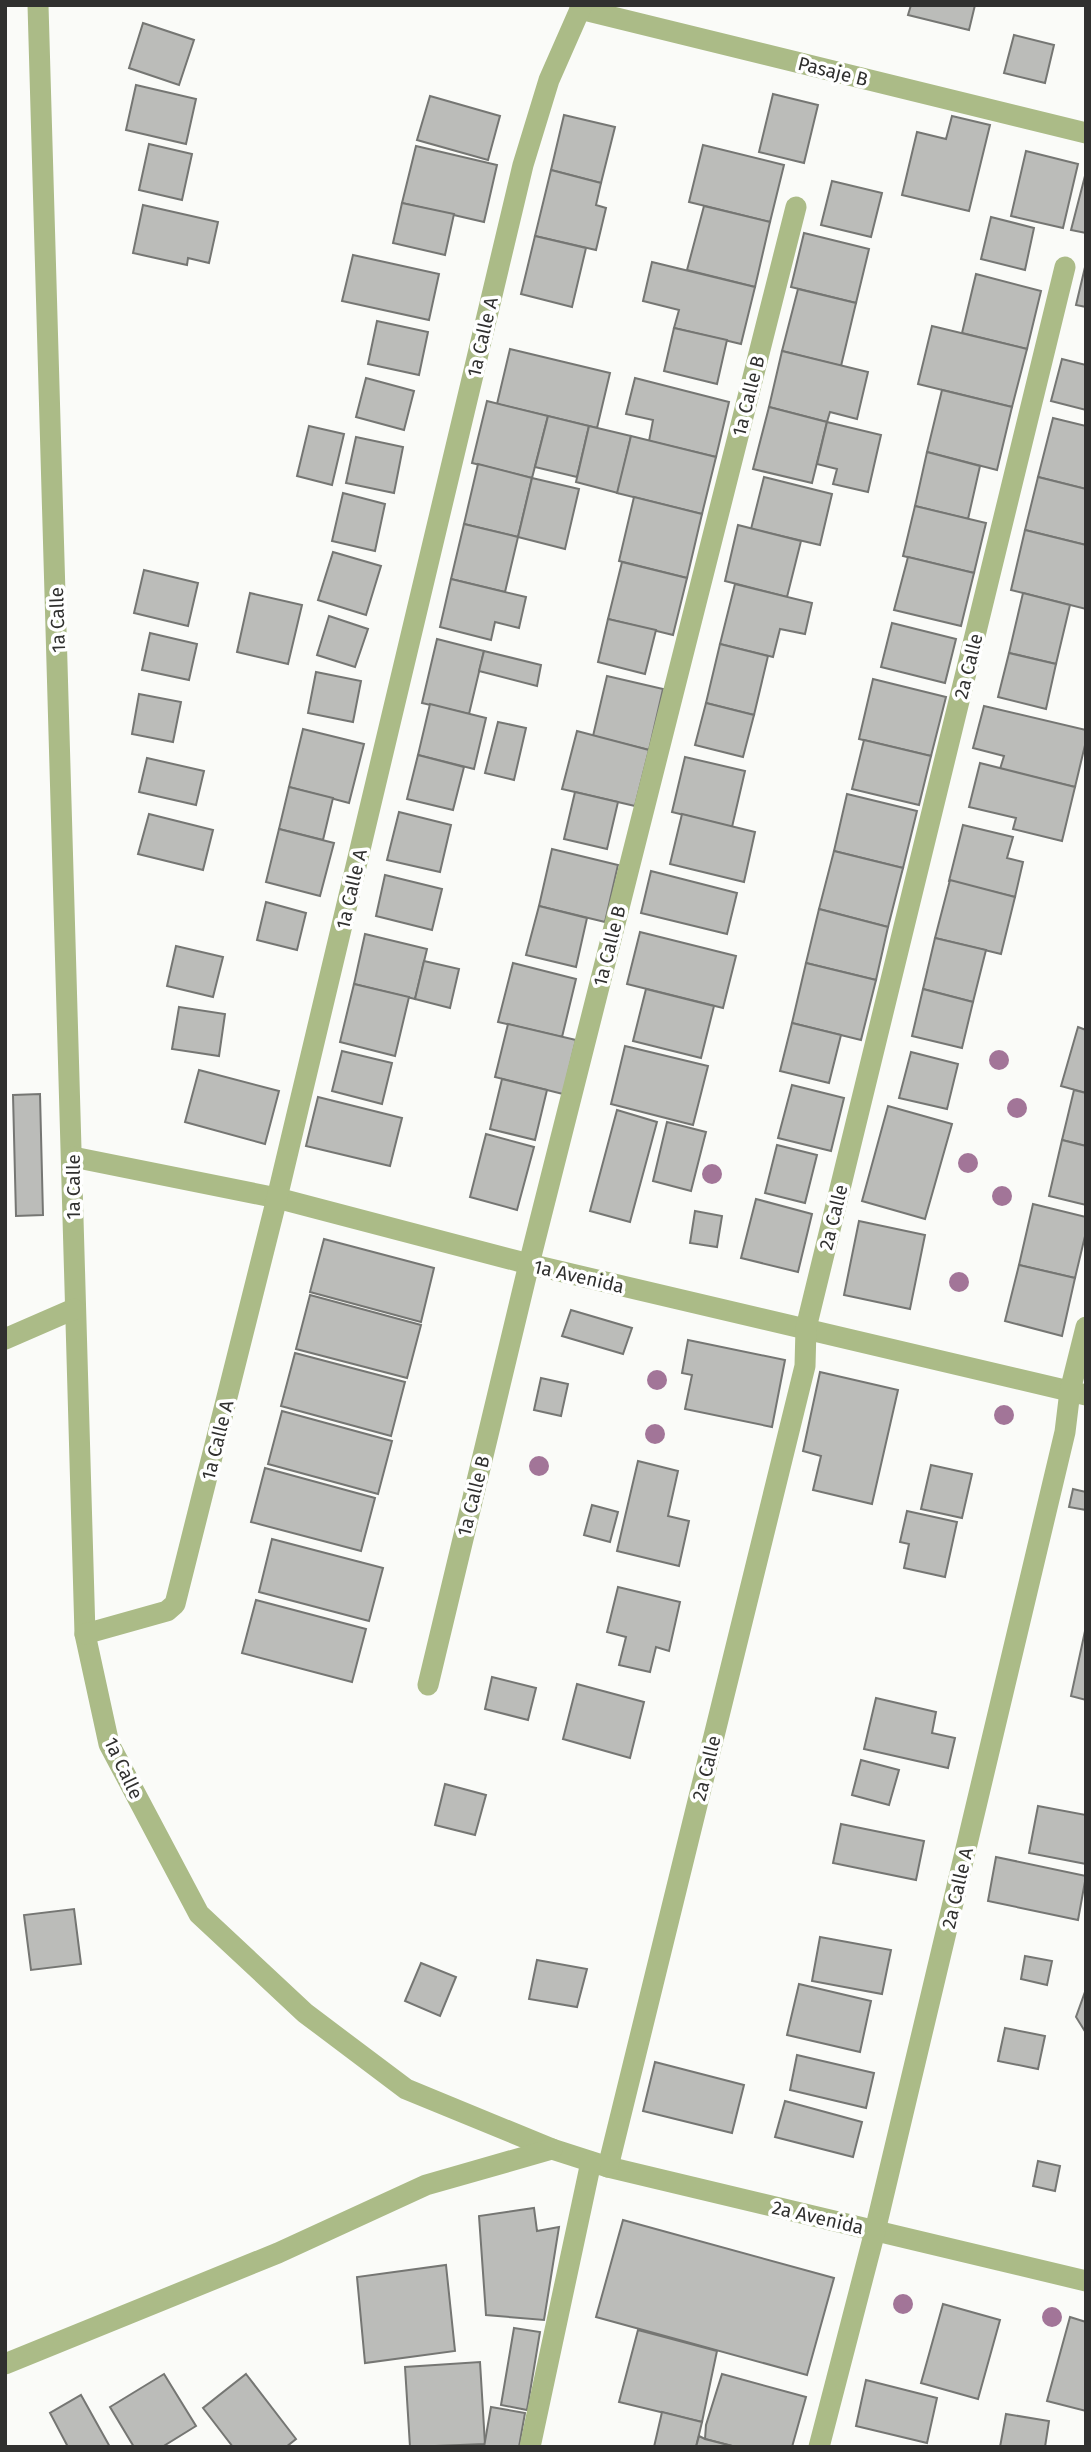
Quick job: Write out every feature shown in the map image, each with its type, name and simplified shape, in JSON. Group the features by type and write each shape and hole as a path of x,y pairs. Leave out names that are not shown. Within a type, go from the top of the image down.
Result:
{"street":[{"name":"1a Calle","path":"38,5 85,1634 109,1744 200,1914 305,2013 406,2089 552,2149"},
{"name":"1a Calle A","path":"85,1634 167,1611 176,1604 277,1198 520,178 549,80 581,7"},
{"name":"Pasaje B","path":"581,7 1086,133"},
{"name":"1a Calle B","path":"428,1685 529,1264 796,207"},
{"name":"2a Calle","path":"530,2447 805,1366 806,1328 1065,267"},
{"name":"1a Avenida","path":"73,1157 277,1198 529,1264 1078,1393"},
{"path":"5,1339 74,1309"},
{"name":"2a Calle A","path":"819,2447 875,2231 1065,1432 1078,1393 1086,1327"},
{"path":"5,2364 278,2253 426,2185 552,2149"},
{"name":"2a Avenida","path":"552,2149 600,2164 1086,2281"}],"building":[{"path":"911,5 975,5 969,30 908,15"},
{"path":"143,23 194,40 179,85 129,68"},
{"path":"1014,35 1054,45 1045,83 1004,73"},
{"path":"136,85 196,99 186,144 126,130"},
{"path":"773,94 818,105 804,163 759,152"},
{"path":"430,96 500,116 488,160 417,140"},
{"path":"564,115 615,127 601,183 551,170"},
{"path":"952,116 990,125 969,211 902,195 917,132 946,139"},
{"path":"149,144 192,154 182,200 139,190"},
{"path":"703,145 784,165 770,222 689,202"},
{"path":"416,146 497,165 484,222 402,203"},
{"path":"1026,151 1078,164 1063,228 1011,216"},
{"path":"551,170 601,183 596,205 606,208 596,250 535,236"},
{"path":"1086,172 1086,233 1071,230"},
{"path":"832,181 882,193 871,237 821,225"},
{"path":"402,203 454,214 445,255 393,243"},
{"path":"143,205 218,222 209,263 188,258 187,265 133,253"},
{"path":"704,206 770,222 755,287 687,270"},
{"path":"991,217 1034,228 1025,270 981,259"},
{"path":"804,233 869,249 856,303 791,287"},
{"path":"535,236 586,248 572,307 521,294"},
{"path":"353,255 439,274 429,320 342,301"},
{"path":"652,262 755,287 741,344 674,328 679,310 643,301"},
{"path":"1086,263 1086,307 1076,305"},
{"path":"976,274 1041,291 1027,349 962,333"},
{"path":"798,289 856,303 841,366 782,351"},
{"path":"377,321 428,332 419,375 368,364"},
{"path":"932,326 1027,349 1012,407 918,384"},
{"path":"674,328 727,340 717,384 664,371"},
{"path":"510,349 610,373 597,428 497,404"},
{"path":"782,351 868,372 857,419 830,412 827,422 769,407"},
{"path":"1062,359 1086,365 1086,410 1051,401"},
{"path":"366,378 414,391 404,430 356,417"},
{"path":"635,378 729,402 716,457 649,441 653,420 626,414"},
{"path":"942,390 1012,407 997,470 927,452"},
{"path":"487,401 548,416 532,478 472,463"},
{"path":"769,407 827,422 812,483 753,469"},
{"path":"548,416 589,426 577,477 535,467"},
{"path":"1053,418 1086,426 1086,489 1038,477"},
{"path":"827,422 881,435 868,492 833,484 837,469 817,464"},
{"path":"309,426 344,434 332,485 297,476"},
{"path":"589,426 631,436 618,493 576,482"},
{"path":"631,436 716,457 702,514 617,493"},
{"path":"356,437 403,447 394,493 346,483"},
{"path":"927,452 980,466 968,519 915,506"},
{"path":"478,464 532,478 518,537 464,524"},
{"path":"764,477 832,494 820,545 751,529"},
{"path":"1038,477 1086,489 1086,545 1025,530"},
{"path":"532,478 579,489 565,549 518,537"},
{"path":"343,493 385,504 375,551 332,541"},
{"path":"634,497 702,514 687,578 619,561"},
{"path":"915,506 986,523 974,573 903,556"},
{"path":"464,524 518,537 505,592 451,579"},
{"path":"738,525 801,541 787,597 725,581"},
{"path":"1025,530 1086,545 1086,609 1011,590"},
{"path":"333,552 381,566 366,615 318,600"},
{"path":"908,557 974,573 961,626 894,610"},
{"path":"622,562 687,578 673,635 608,619"},
{"path":"144,570 198,583 188,626 134,613"},
{"path":"451,579 526,597 519,628 495,622 491,640 440,627"},
{"path":"735,584 812,603 805,634 780,629 773,657 720,644"},
{"path":"250,593 302,605 288,664 237,652"},
{"path":"1023,593 1070,605 1056,664 1009,653"},
{"path":"329,616 368,629 355,667 317,655"},
{"path":"608,619 656,630 645,674 598,662"},
{"path":"892,623 956,639 945,683 881,667"},
{"path":"150,633 197,644 189,680 142,670"},
{"path":"437,639 484,651 469,714 422,703"},
{"path":"720,644 768,656 754,715 706,703"},
{"path":"484,651 541,665 537,686 479,671"},
{"path":"1009,653 1056,664 1046,709 998,697"},
{"path":"316,672 361,681 353,722 308,713"},
{"path":"607,676 663,689 649,750 593,736"},
{"path":"873,679 946,697 931,756 859,739"},
{"path":"139,694 181,702 173,742 132,734"},
{"path":"706,703 754,715 743,757 695,745"},
{"path":"430,704 486,718 474,769 418,755"},
{"path":"984,706 1086,730 1075,787 1000,769 1004,756 973,748"},
{"path":"498,722 526,728 514,780 485,773"},
{"path":"303,729 364,744 349,803 289,787"},
{"path":"577,731 649,750 635,806 562,789"},
{"path":"864,740 931,756 919,805 852,789"},
{"path":"418,755 464,767 453,810 407,799"},
{"path":"685,757 745,771 732,827 672,812"},
{"path":"147,758 204,771 196,805 139,792"},
{"path":"980,763 1075,787 1062,841 1013,829 1016,818 969,807"},
{"path":"289,787 333,798 323,840 279,829"},
{"path":"575,792 618,802 607,849 564,839"},
{"path":"847,794 917,811 903,868 834,851"},
{"path":"399,812 451,825 440,872 387,860"},
{"path":"149,814 213,830 203,870 138,854"},
{"path":"682,814 755,832 744,882 670,864"},
{"path":"963,825 1013,837 1007,858 1023,862 1015,897 949,881"},
{"path":"279,829 334,843 320,896 266,882"},
{"path":"552,849 618,865 605,922 539,906"},
{"path":"834,851 903,868 888,927 819,909"},
{"path":"651,871 737,893 727,934 641,913"},
{"path":"385,875 442,889 432,930 376,916"},
{"path":"950,880 1015,897 1001,954 935,938"},
{"path":"266,902 306,913 297,950 257,940"},
{"path":"539,906 587,918 576,967 526,955"},
{"path":"819,909 888,927 876,980 806,963"},
{"path":"640,932 736,956 723,1008 627,984"},
{"path":"365,934 427,949 415,999 354,984"},
{"path":"935,938 986,950 973,1002 923,989"},
{"path":"176,946 223,957 213,997 167,986"},
{"path":"424,961 459,969 450,1008 415,999"},
{"path":"513,963 576,979 562,1037 498,1022"},
{"path":"806,963 876,980 861,1040 792,1023"},
{"path":"354,984 409,997 395,1056 340,1042"},
{"path":"646,989 714,1006 701,1058 633,1041"},
{"path":"923,989 973,1002 962,1048 912,1036"},
{"path":"179,1007 225,1014 219,1056 172,1049"},
{"path":"792,1023 841,1035 829,1083 780,1071"},
{"path":"508,1024 576,1040 563,1094 495,1077"},
{"path":"1078,1027 1086,1030 1086,1093 1061,1086"},
{"path":"625,1046 708,1066 693,1125 611,1104"},
{"path":"342,1051 392,1063 382,1104 332,1091"},
{"path":"911,1052 958,1064 947,1109 899,1098"},
{"path":"199,1070 279,1091 265,1144 185,1122"},
{"path":"502,1079 547,1090 535,1140 490,1129"},
{"path":"792,1085 844,1098 831,1151 778,1138"},
{"path":"1074,1090 1086,1093 1086,1146 1062,1140"},
{"path":"40,1094 43,1215 16,1216 13,1095"},
{"path":"318,1097 402,1118 390,1166 306,1146"},
{"path":"888,1106 952,1124 925,1219 862,1201"},
{"path":"617,1110 657,1122 630,1222 590,1211"},
{"path":"667,1122 706,1132 691,1191 653,1181"},
{"path":"486,1134 534,1147 517,1210 470,1197"},
{"path":"1062,1140 1086,1146 1086,1205 1049,1196"},
{"path":"777,1145 817,1155 805,1203 765,1193"},
{"path":"756,1199 812,1214 798,1272 741,1258"},
{"path":"1033,1204 1086,1217 1086,1232 1075,1278 1019,1265"},
{"path":"695,1211 722,1216 717,1247 690,1243"},
{"path":"859,1221 925,1235 910,1309 844,1295"},
{"path":"324,1239 434,1268 421,1322 310,1292"},
{"path":"1019,1265 1075,1278 1062,1336 1005,1321"},
{"path":"310,1295 421,1325 407,1378 296,1349"},
{"path":"571,1310 632,1328 623,1354 562,1336"},
{"path":"688,1340 785,1360 772,1427 685,1409 692,1375 682,1373"},
{"path":"295,1353 405,1382 391,1436 281,1406"},
{"path":"820,1372 898,1390 872,1504 813,1490 821,1456 803,1451"},
{"path":"541,1378 568,1384 561,1416 534,1410"},
{"path":"282,1411 392,1441 378,1494 268,1464"},
{"path":"638,1461 678,1471 668,1516 689,1521 679,1566 617,1551"},
{"path":"931,1465 972,1474 962,1518 921,1509"},
{"path":"265,1468 375,1498 361,1551 251,1522"},
{"path":"1073,1489 1086,1492 1086,1510 1069,1507"},
{"path":"592,1505 618,1512 610,1542 584,1535"},
{"path":"907,1511 957,1522 945,1577 904,1568 909,1544 900,1542"},
{"path":"272,1539 383,1568 369,1621 259,1592"},
{"path":"618,1587 680,1602 669,1651 656,1647 650,1672 619,1665 626,1637 607,1632"},
{"path":"256,1600 366,1629 352,1682 242,1653"},
{"path":"1086,1631 1086,1700 1071,1696"},
{"path":"492,1677 536,1688 528,1720 485,1709"},
{"path":"577,1684 644,1702 630,1758 563,1739"},
{"path":"876,1698 936,1712 932,1733 955,1738 948,1768 864,1749"},
{"path":"861,1760 899,1770 889,1805 852,1795"},
{"path":"445,1784 486,1795 475,1835 435,1825"},
{"path":"1038,1806 1086,1815 1086,1864 1029,1853"},
{"path":"841,1824 924,1841 916,1880 833,1863"},
{"path":"996,1857 1086,1876 1078,1920 988,1901"},
{"path":"74,1909 81,1964 31,1970 24,1915"},
{"path":"820,1937 891,1950 882,1994 812,1981"},
{"path":"1025,1956 1052,1961 1047,1985 1021,1979"},
{"path":"537,1960 587,1969 577,2007 529,1999"},
{"path":"421,1963 456,1977 440,2016 405,2001"},
{"path":"799,1984 871,2001 860,2052 787,2035"},
{"path":"1086,1989 1086,2033 1076,2017"},
{"path":"1005,2028 1045,2036 1038,2069 998,2061"},
{"path":"797,2055 874,2073 866,2108 790,2090"},
{"path":"655,2062 744,2085 732,2133 643,2111"},
{"path":"785,2101 862,2122 853,2157 775,2137"},
{"path":"1038,2161 1060,2166 1055,2191 1033,2186"},
{"path":"534,2208 537,2231 559,2227 544,2320 486,2315 479,2216"},
{"path":"623,2220 834,2278 807,2375 596,2317"},
{"path":"446,2265 455,2351 365,2363 357,2277"},
{"path":"943,2304 1000,2320 978,2399 921,2383"},
{"path":"1070,2317 1086,2322 1086,2411 1047,2401"},
{"path":"514,2328 540,2332 527,2410 501,2405"},
{"path":"638,2330 717,2351 702,2422 619,2402"},
{"path":"480,2362 485,2444 410,2447 405,2367"},
{"path":"164,2374 196,2426 162,2447 134,2447 110,2407"},
{"path":"246,2374 296,2439 286,2447 233,2447 203,2408"},
{"path":"722,2374 806,2397 792,2447 736,2447 705,2439 706,2425"},
{"path":"866,2380 937,2398 927,2443 856,2426"},
{"path":"81,2395 110,2447 68,2447 50,2413"},
{"path":"491,2407 525,2413 519,2447 484,2447"},
{"path":"662,2412 702,2422 696,2447 654,2447"},
{"path":"1006,2414 1049,2421 1045,2447 1000,2447"},
{"path":"699,2436 705,2439 736,2447 696,2447"}]}
